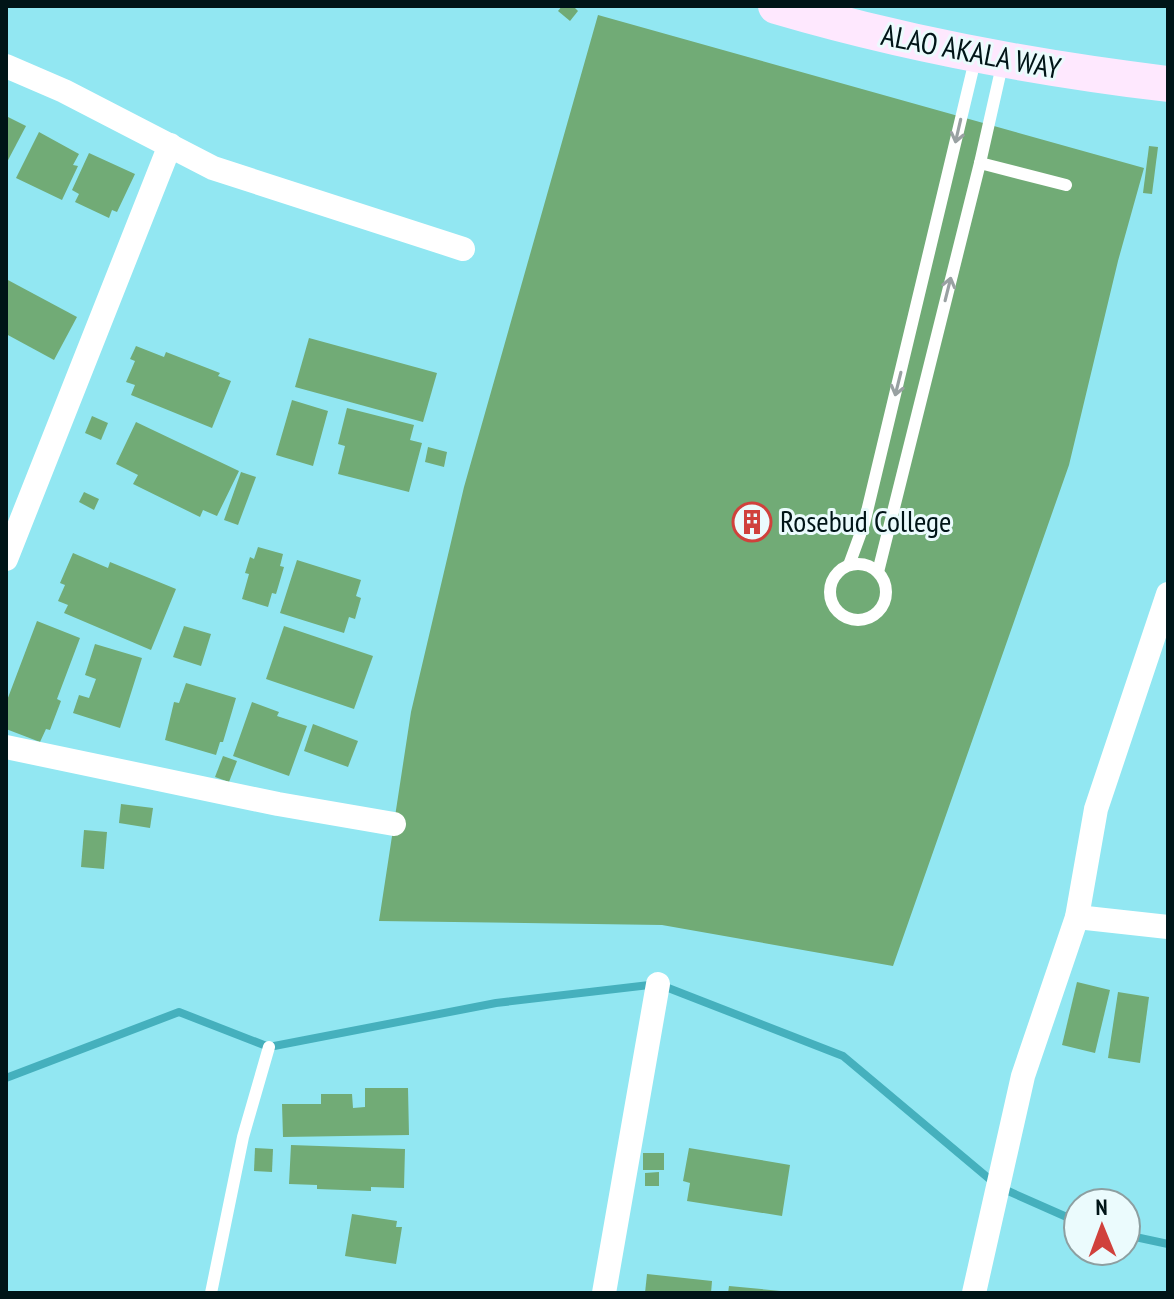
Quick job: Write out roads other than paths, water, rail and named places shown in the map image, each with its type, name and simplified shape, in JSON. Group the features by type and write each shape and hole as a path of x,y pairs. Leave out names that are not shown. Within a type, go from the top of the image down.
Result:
{"street":[{"name":"ALAO AKALA WAY","path":"776,6 834,23 990,58 1168,84"},
{"path":"6,66 64,91 213,168 463,249"},
{"path":"6,559 170,145"},
{"path":"974,1293 1023,1076 1077,917 1096,809 1162,631 1168,594"},
{"path":"6,747 278,804 394,824"},
{"path":"1077,917 1168,927"},
{"path":"604,1293 658,984"}],"lane":[{"path":"878,572 980,163 990,58"},
{"path":"849,565 990,58"},
{"path":"980,163 1066,185"},
{"path":"849,565 869,566 878,572 886,584 885,600 878,612 865,620 851,620 837,613 830,600 830,585 837,572 849,565"},
{"path":"211,1293 243,1137 269,1047"}],"waterway":[{"path":"6,1078 179,1012 269,1047 496,1003 658,984 843,1056 999,1187 1062,1215"},
{"path":"1142,1238 1168,1244"}],"place":[{"name":"Rosebud College","path":"752,522"}]}
